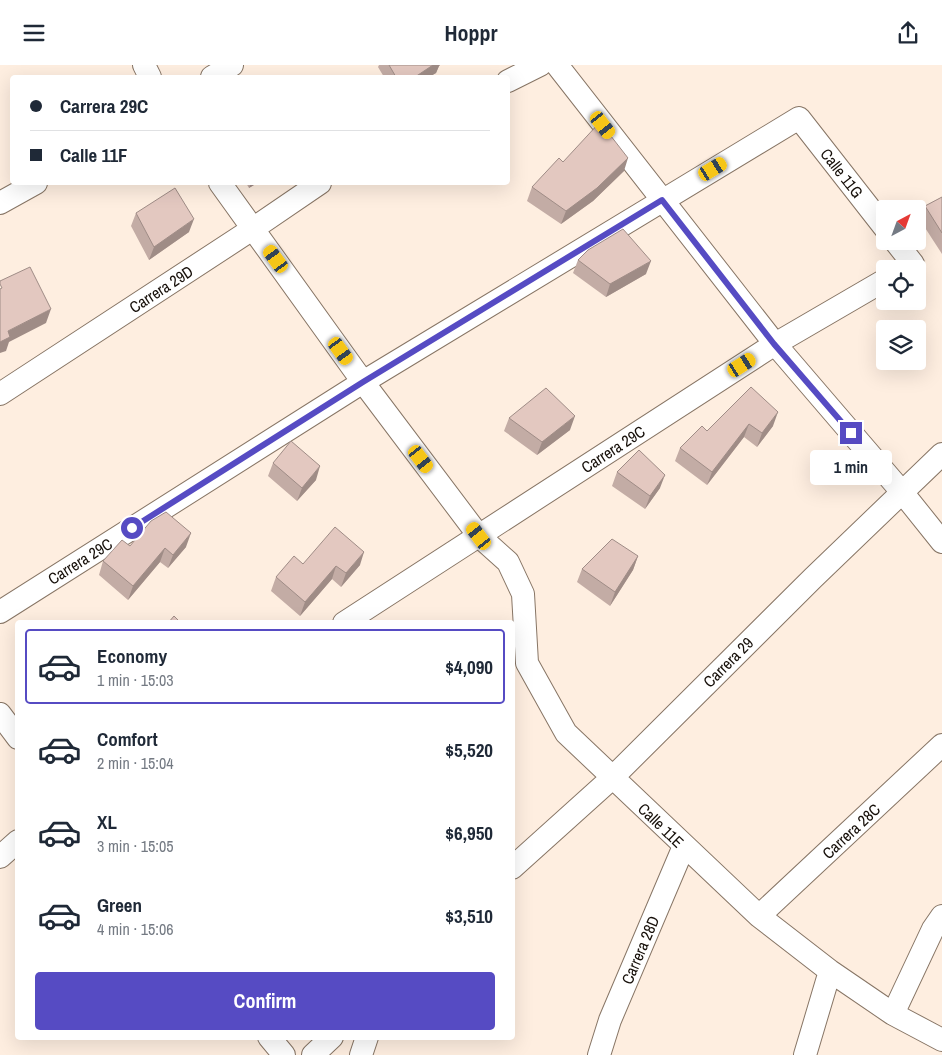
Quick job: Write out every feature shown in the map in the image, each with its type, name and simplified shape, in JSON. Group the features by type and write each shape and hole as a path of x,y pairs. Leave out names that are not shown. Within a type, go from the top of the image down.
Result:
{"street":[{"path":"215,75 232,65"},
{"path":"510,80 540,65"},
{"path":"557,65 774,344 902,492 942,542"},
{"name":"Carrera 29C","path":"0,612 363,382 799,117"},
{"name":"Calle 11G","path":"799,117 876,216"},
{"path":"0,203 32,185"},
{"name":"Calle 11E","path":"222,185 363,382 479,536 508,563 523,594 527,663 566,733 684,847 759,916 830,971 893,1015 942,1040"},
{"name":"Carrera 29D","path":"0,394 317,185"},
{"name":"Carrera 29C","path":"349,620 774,344 876,286"},
{"name":"Carrera 29","path":"515,865 612,778 812,578 942,454"},
{"path":"0,714 15,734"},
{"name":"Carrera 28C","path":"759,916 942,745"},
{"path":"0,857 15,844"},
{"name":"Carrera 28D","path":"599,1055 610,1020 684,847"},
{"path":"893,1015 933,929 942,916"},
{"path":"805,1055 830,971"},
{"path":"272,1040 284,1055"},
{"path":"313,1055 329,1040"},
{"path":"361,1055 366,1040"}],"building":[{"path":"389,65 433,65 418,75 395,75"},
{"path":"600,122 628,158 597,188 566,211 532,187 559,158 563,162"},
{"path":"175,188 194,219 154,247 136,213"},
{"path":"942,197 942,233 926,208 926,205"},
{"path":"623,229 651,261 610,284 578,260 588,250"},
{"path":"30,267 51,309 8,331 10,337 0,342 0,289 2,288 0,281"},
{"path":"751,387 778,412 762,433 749,424 712,472 680,448 702,426 707,431"},
{"path":"546,388 575,416 542,442 509,418"},
{"path":"291,441 320,466 302,488 273,463"},
{"path":"639,450 665,475 650,496 617,472"},
{"path":"166,512 191,533 173,555 165,548 133,586 103,561 122,540 130,546 151,521"},
{"path":"335,527 364,552 346,573 336,566 305,602 276,577 294,556 303,564"},
{"path":"612,539 638,556 615,592 582,569"}],"route":[{"path":"132,528 363,382 662,200 774,344 851,433"}]}
